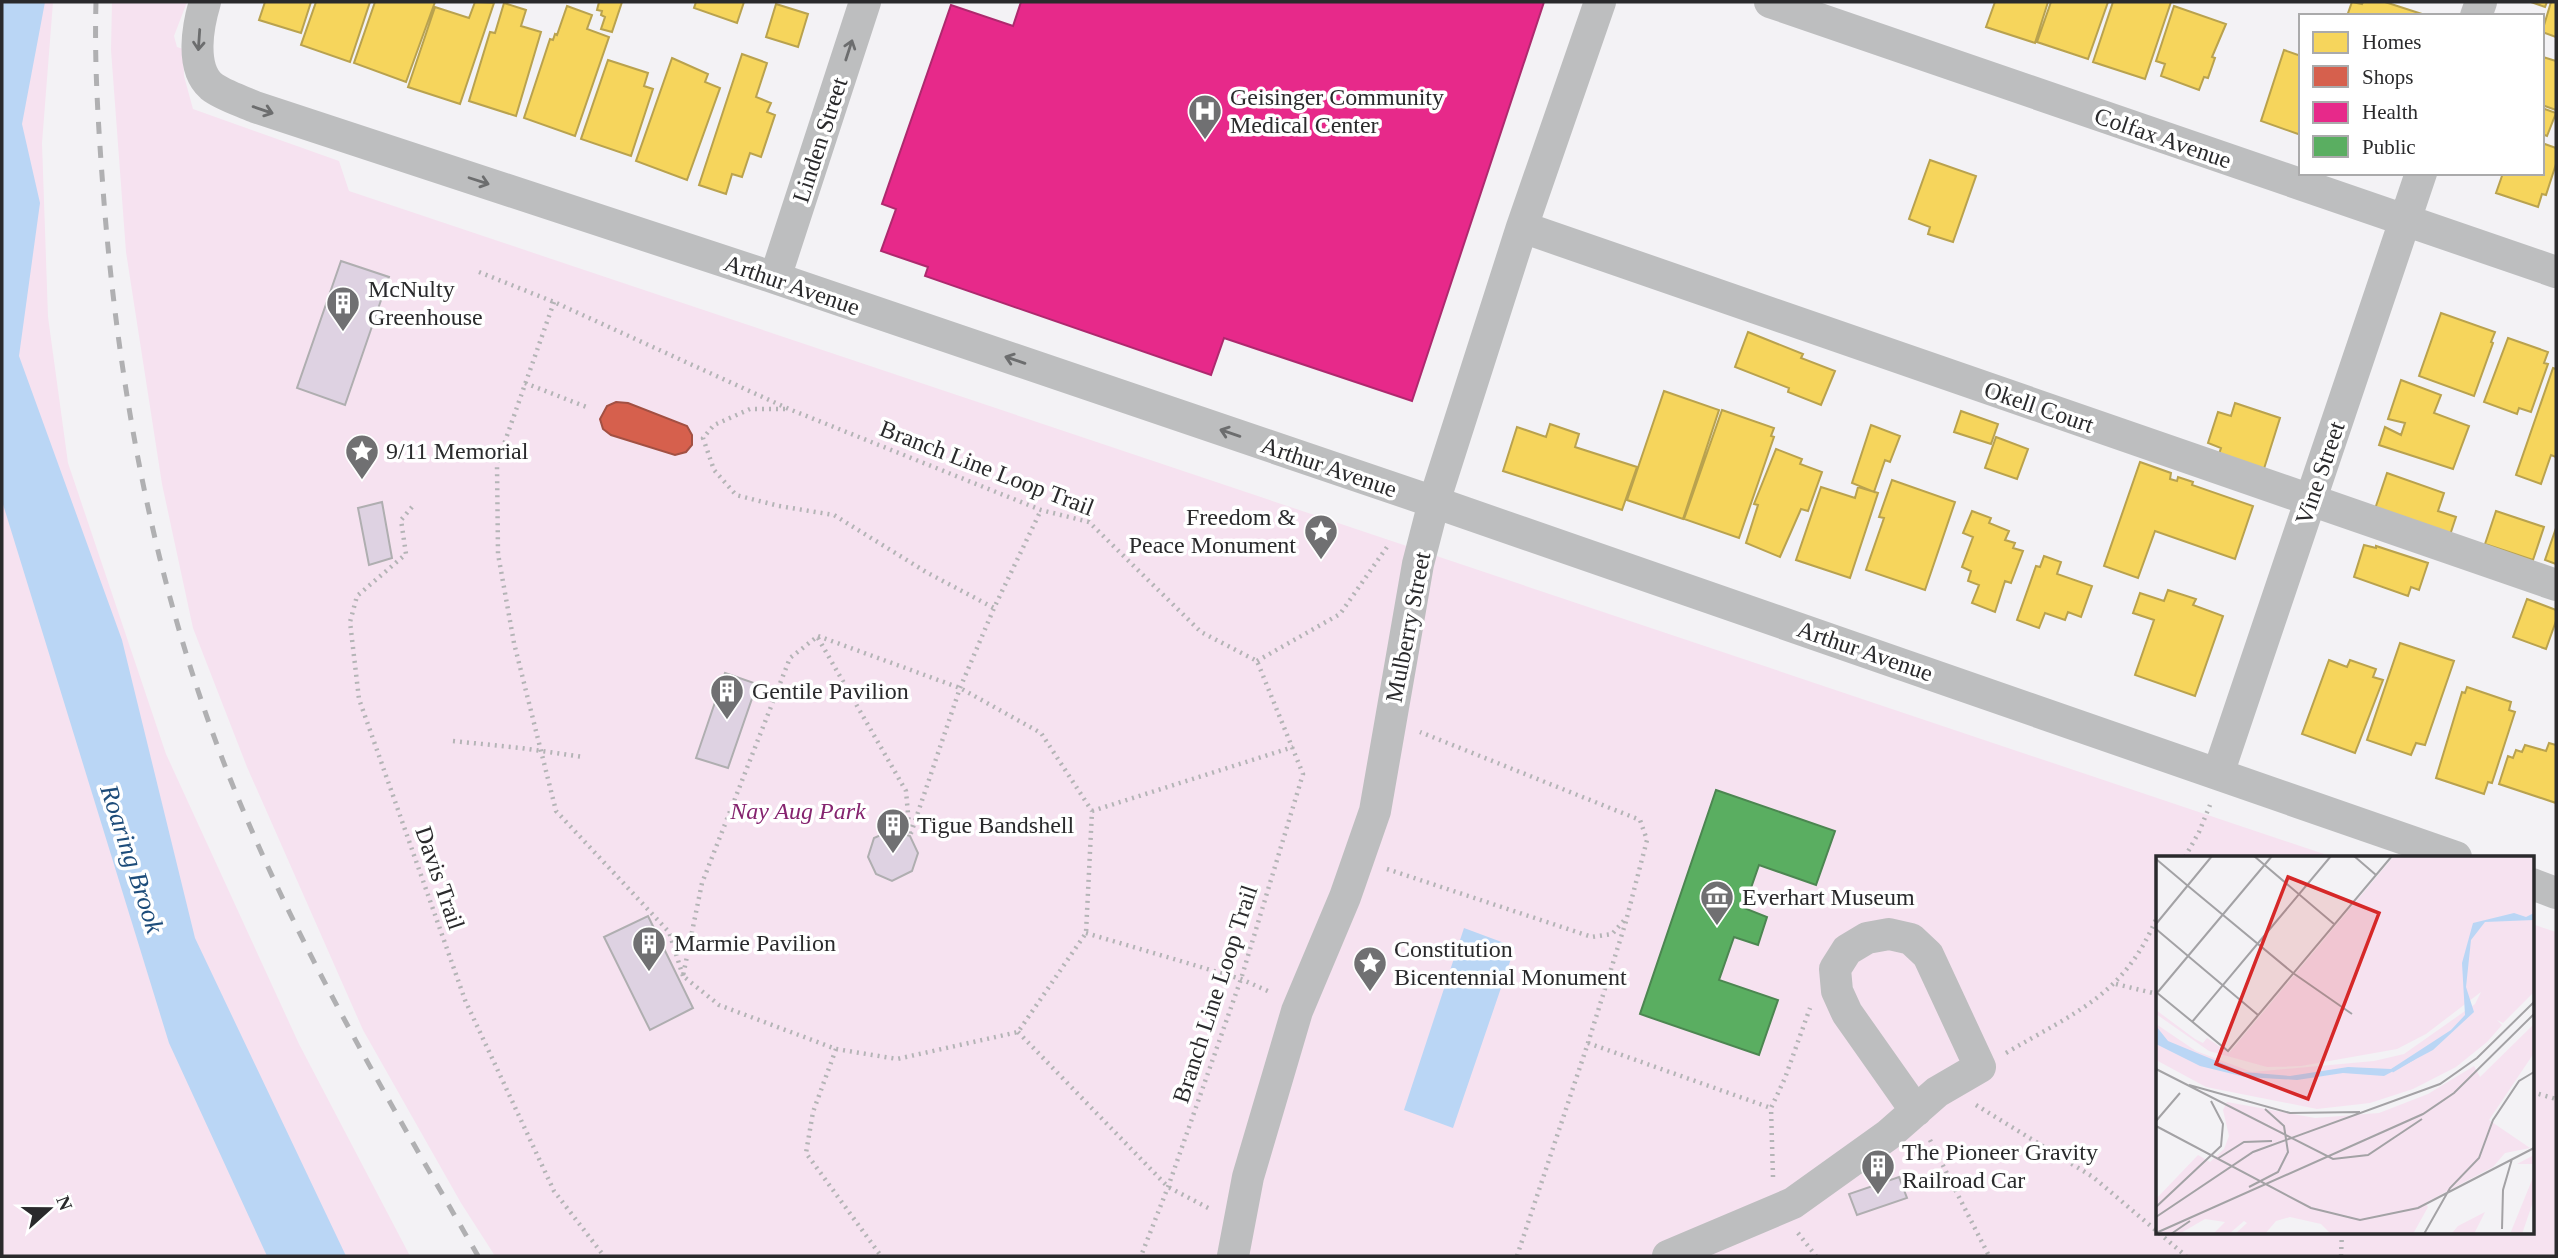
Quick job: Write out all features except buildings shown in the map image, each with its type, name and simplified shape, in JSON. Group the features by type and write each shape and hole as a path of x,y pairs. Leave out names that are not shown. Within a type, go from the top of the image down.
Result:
{"street":[{"name":"Arthur Avenue","path":"205,2 198,46 204,78 212,87 255,107 775,278 1434,502 2453,856"},
{"name":"Linden Street","path":"775,278 865,2"},
{"name":"Mulberry Street","path":"1233,1256 1252,1165 1300,1006 1345,897 1376,811 1418,564 1434,502 1522,228 1600,2"},
{"name":"Colfax Avenue","path":"1770,2 2556,272"},
{"name":"Vine Street","path":"2218,774 2420,175"},
{"name":"Okell Court","path":"1522,228 2556,585"},
{"path":"2534,885 2556,893"},
{"path":"1668,1256 1793,1203 1835,1175 1916,1111 1946,1087 1980,1067 1928,955 1911,939 1889,934 1867,938 1847,950 1835,969 1837,991 1847,1013 1916,1111"}],"path":[{"name":"Branch Line Loop Trail","path":"480,272 554,302 789,409 1041,510 1089,522 1201,632 1257,660 1303,774 1241,979 1141,1256"},
{"path":"554,302 497,464 498,554 513,643 556,811 669,932 683,976 719,1005 836,1049 898,1059 1018,1032 1086,933 1092,811 1041,733 960,688 818,636"},
{"path":"525,383 589,408"},
{"path":"789,409 750,409 714,425 703,438 714,470 736,495 779,506 834,515 926,572 994,608"},
{"name":"Davis Trail","path":"412,507 401,520 406,554 357,596 350,622 359,699 465,1000 554,1191 604,1256"},
{"path":"818,636 906,791 910,836 960,688 994,608 1041,510"},
{"path":"1257,660 1340,614 1392,540"},
{"path":"683,976 702,883 790,658 818,636"},
{"path":"1390,720 1640,820 1647,840 1627,917 1588,1043 1517,1256"},
{"path":"453,741 583,757"},
{"path":"1092,811 1293,747"},
{"path":"2186,856 2207,814 2218,774"},
{"path":"1357,860 1592,937 1612,933 1627,917"},
{"path":"1980,1067 2084,1008 2116,984 2137,959 2156,919"},
{"path":"1086,933 1241,979 1300,1006"},
{"path":"2116,984 2156,994"},
{"path":"1774,1212 1771,1108 1786,1078 1810,1007"},
{"path":"1018,1032 1168,1187 1239,1225"},
{"path":"1588,1043 1771,1108"},
{"path":"836,1049 813,1112 806,1153 881,1256"},
{"path":"1946,1087 2093,1177 2156,1231"},
{"path":"2534,1093 2556,1099"},
{"path":"1916,1111 1989,1256"},
{"path":"2160,1234 2186,1256"},
{"path":"2341,1256 2342,1234"}],"green space":[{"path":"2,2 53,2 42,143 48,317 68,463 166,754 299,1044 410,1256 2,1256"},
{"name":"Nay Aug Park","path":"112,2 187,2 174,36 177,47 183,49 184,76 193,109 339,161 349,191 2330,856 2156,856 2156,1234 2534,1234 2534,925 2556,932 2556,1256 495,1256 461,1203 363,1030 247,767 193,628 162,484 126,252 111,50"}],"water":[{"name":"Roaring Brook","path":"2,2 45,2 22,124 40,203 19,356 122,640 195,938 346,1256 267,1256 169,1043 2,501"},
{"path":"1464,928 1515,947 1453,1128 1404,1110"}],"railway":[{"path":"96,2 100,152 120,350 146,497 182,640 231,781 285,904 346,1023 478,1256"}],"place":[{"name":"Geisinger Community Medical Center","path":"1205,141"},
{"name":"McNulty Greenhouse","path":"343,333"},
{"name":"9/11 Memorial","path":"362,481"},
{"name":"Freedom & Peace Monument","path":"1321,561"},
{"name":"Gentile Pavilion","path":"727,721"},
{"name":"Tigue Bandshell","path":"893,855"},
{"name":"Everhart Museum","path":"1717,927"},
{"name":"Marmie Pavilion","path":"649,973"},
{"name":"Constitution Bicentennial Monument","path":"1370,993"},
{"name":"The Pioneer Gravity Railroad Car","path":"1878,1196"}]}
